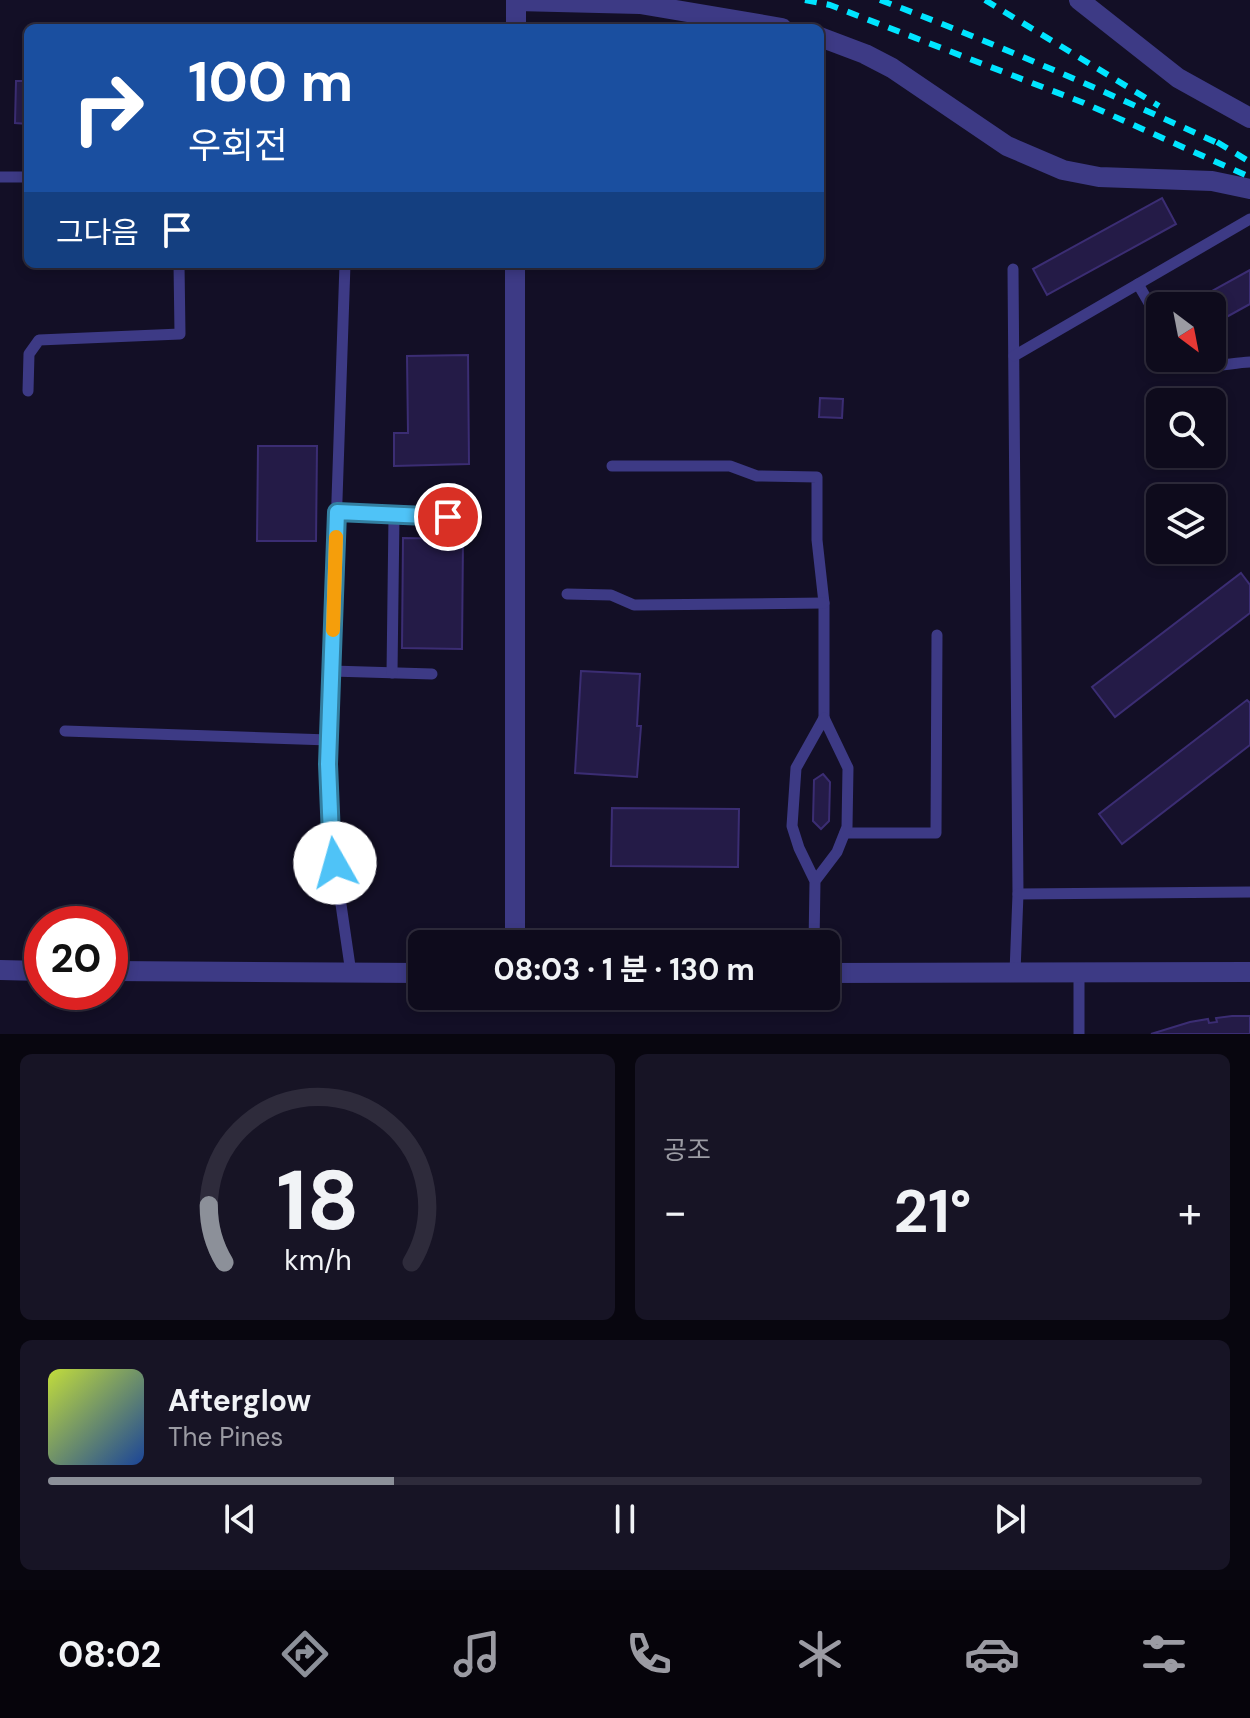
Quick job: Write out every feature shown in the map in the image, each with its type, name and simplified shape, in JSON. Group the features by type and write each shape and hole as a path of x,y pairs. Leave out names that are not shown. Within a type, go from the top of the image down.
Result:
{"street":[{"path":"516,24 516,0 640,4 758,24"},
{"path":"1079,0 1178,78 1250,118"},
{"path":"824,39 892,68 1007,146 1063,170 1099,177 1212,181 1250,189"},
{"path":"515,268 515,930"},
{"path":"0,970 24,971"},
{"path":"128,971 408,973"},
{"path":"840,973 1250,972"}],"lane":[{"path":"0,177 24,177"},
{"path":"1014,356 1250,219"},
{"path":"28,391 29,354 39,340 180,334 179,268"},
{"path":"345,268 329,777 331,836 351,973"},
{"path":"1013,269 1018,894 1015,972"},
{"path":"1138,284 1146,298"},
{"path":"1226,365 1250,362"},
{"path":"612,466 730,466 757,476 817,477 817,540 824,603 824,718 848,768 847,827 837,852 815,881"},
{"path":"337,512 448,517"},
{"path":"392,673 394,515"},
{"path":"567,594 611,595 634,605 824,603"},
{"path":"845,833 936,833 937,635"},
{"path":"332,671 432,674"},
{"path":"814,930 815,881 792,826 796,768 824,718"},
{"path":"65,731 329,740"},
{"path":"1018,894 1250,892"},
{"path":"1079,972 1079,1034"}],"building":[{"path":"16,81 24,81 24,124 15,123"},
{"path":"1162,198 1176,224 1047,295 1033,269"},
{"path":"1250,270 1250,304 1226,317 1226,292 1210,292"},
{"path":"468,355 469,464 394,466 394,433 408,433 407,356"},
{"path":"820,398 843,399 842,418 819,417"},
{"path":"258,446 317,446 316,541 257,541"},
{"path":"403,538 463,539 462,649 402,648"},
{"path":"1241,573 1250,585 1250,613 1115,717 1092,687"},
{"path":"581,671 640,674 637,726 641,726 637,777 575,773"},
{"path":"1247,700 1250,703 1250,745 1122,844 1099,814"},
{"path":"823,774 830,782 829,821 821,829 813,821 814,780"},
{"path":"612,808 739,809 738,867 611,866"},
{"path":"1250,1016 1250,1034 1151,1034 1190,1022 1208,1019 1209,1023 1217,1022 1216,1018"}],"railway":[{"path":"805,0 830,5 1084,103 1250,177"},
{"path":"880,0 1054,70 1224,146"},
{"path":"985,0 1159,106"},
{"path":"1217,142 1250,162"}],"slow traffic":[{"path":"333,630 336,537"}],"route":[{"path":"335,863 328,764 337,512 448,517"}]}
